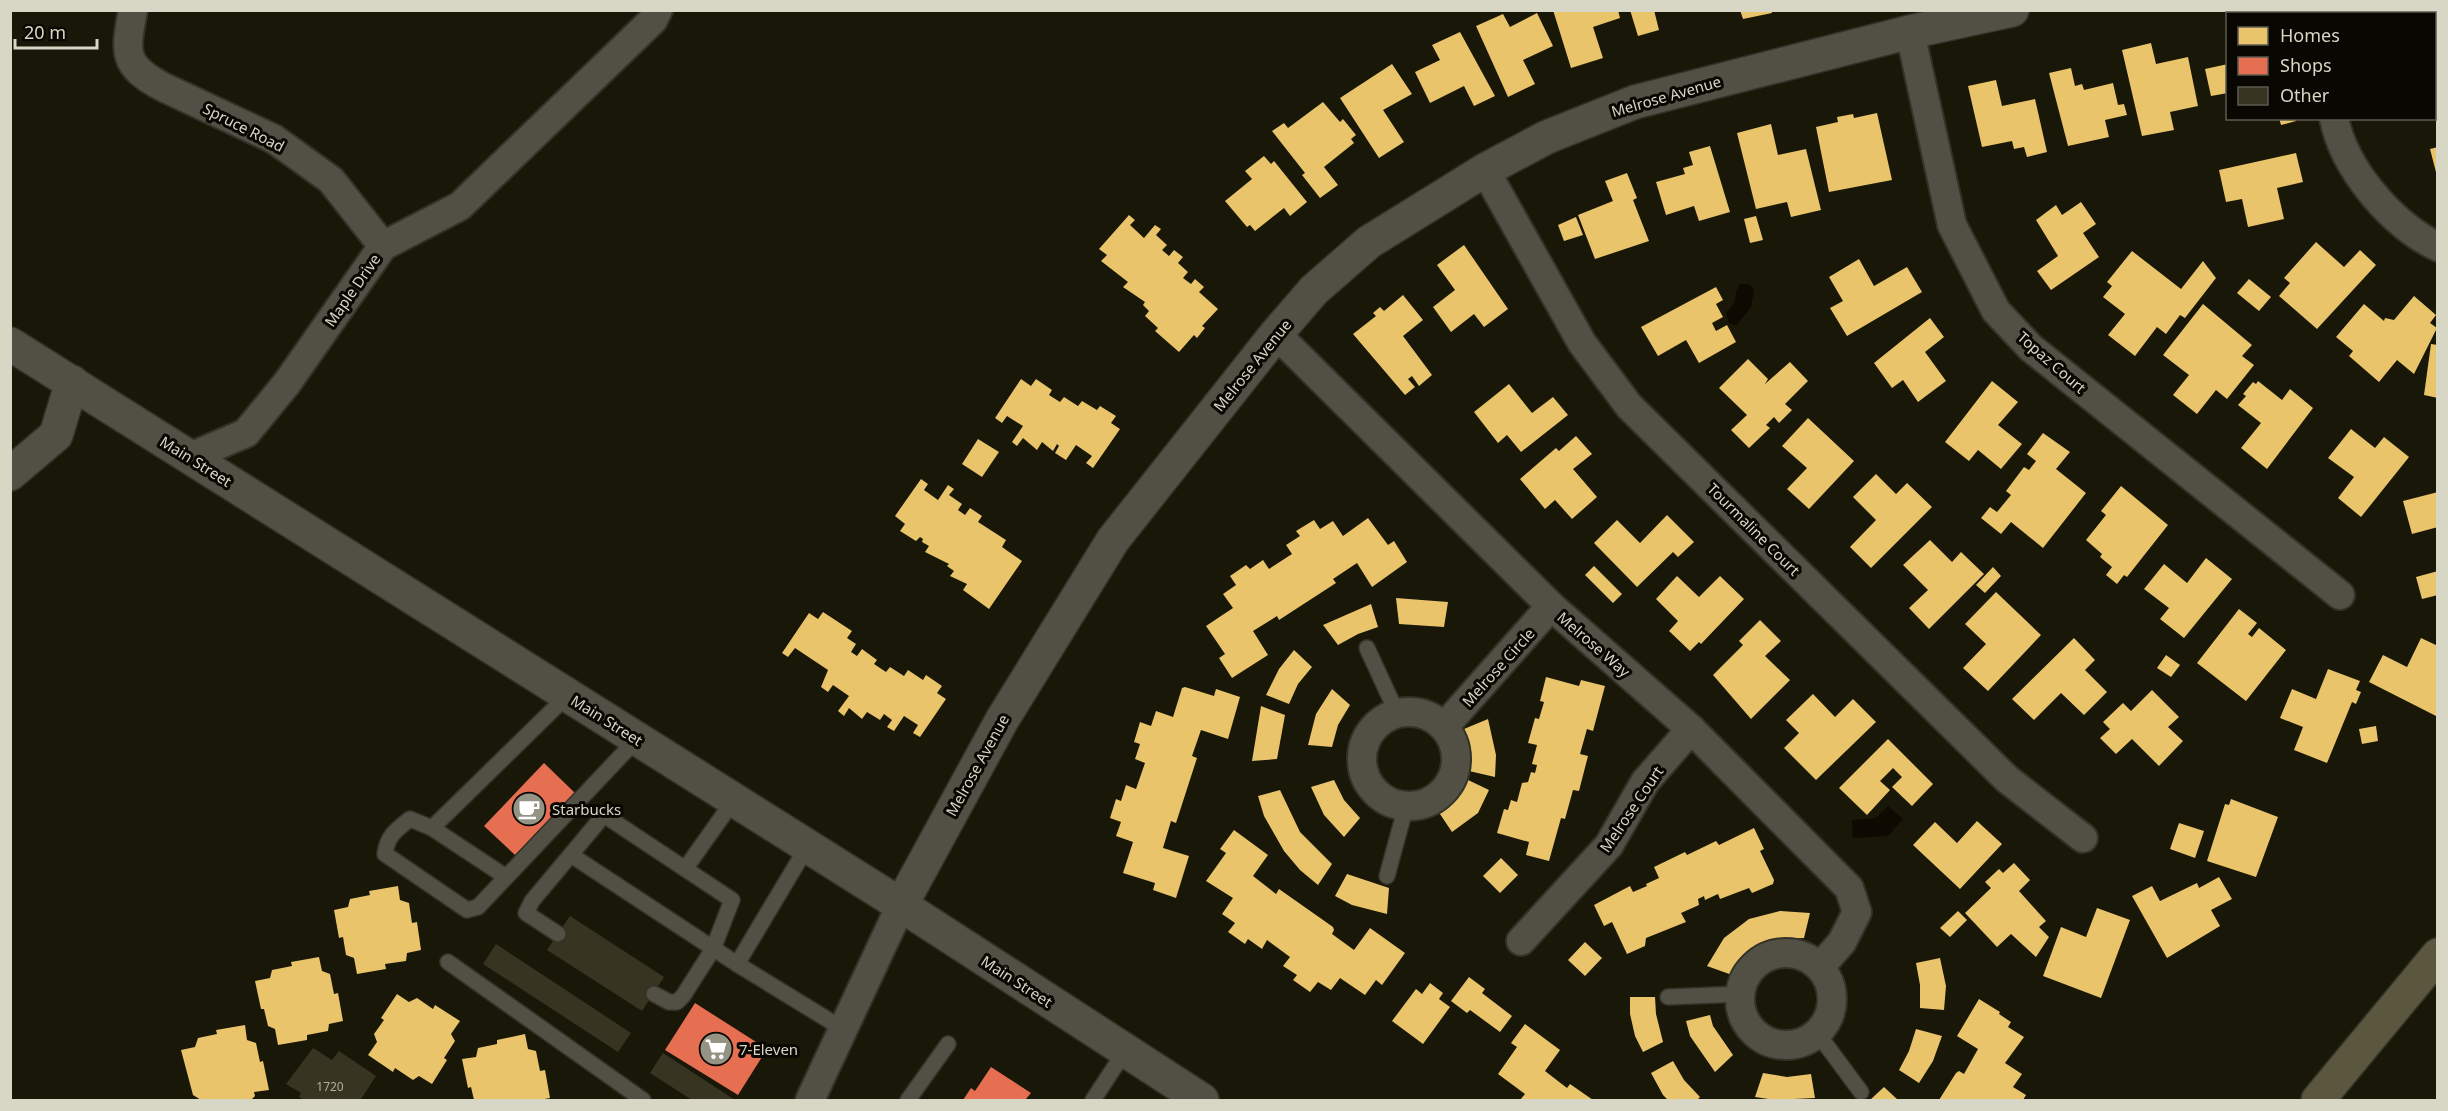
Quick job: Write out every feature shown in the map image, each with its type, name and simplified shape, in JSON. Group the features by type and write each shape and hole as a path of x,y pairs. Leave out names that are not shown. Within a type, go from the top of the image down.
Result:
{"highway":[{"path":"2318,1101 2438,955"}],"street":[{"name":"Spruce Road","path":"133,10 126,45 130,64 146,78 163,87 274,139 332,180 383,246"},
{"name":"Maple Drive","path":"190,457 246,433 287,384 383,246 460,206 653,20 658,10"},
{"name":"Melrose Avenue","path":"811,1100 901,905 1002,720 1113,540 1276,334 1314,290 1369,243 1485,170 1558,131 1635,102 1910,32 2012,10"},
{"name":"Topaz Court","path":"1910,32 1952,225 1996,311 2031,348 2340,595"},
{"path":"2334,120 2338,140 2372,195 2426,241 2438,248"},
{"name":"Tourmaline Court","path":"1485,170 1581,343 1629,406 2007,779 2083,838"},
{"name":"Melrose Way","path":"1276,334 1551,606 1691,729 1849,888 1857,912 1842,942 1820,967"},
{"name":"Main Street","path":"10,344 901,905 1202,1101"},
{"path":"10,474 56,435 72,382"},
{"name":"Melrose Circle","path":"1444,727 1551,606"},
{"path":"1396,713 1423,713 1444,727 1453,741 1456,756 1455,772 1448,787 1436,798 1422,805 1406,806 1379,795 1369,784 1364,770 1364,749 1372,729 1383,719 1396,713"},
{"name":"Melrose Court","path":"1521,941 1609,845 1645,782 1691,729"},
{"path":"1779,953 1793,953 1808,958 1820,967 1827,977 1833,1001 1831,1013 1818,1034 1804,1042 1788,1046 1766,1040 1747,1024 1741,1010 1740,994 1744,980 1753,967 1764,958 1779,953"}],"lane":[{"path":"1367,648 1396,713"},
{"path":"432,828 568,695"},
{"path":"506,877 432,828 410,819 394,831 387,842 385,854 468,910 478,907 637,739"},
{"path":"686,868 734,800"},
{"path":"1387,876 1406,806"},
{"path":"558,934 526,913 532,901 604,815 732,900 713,949 677,1002 669,1002 654,993"},
{"path":"737,964 807,847"},
{"path":"571,855 713,949 843,1029"},
{"path":"448,962 644,1101"},
{"path":"1668,997 1740,994"},
{"path":"1818,1034 1862,1092"},
{"path":"908,1101 948,1044"},
{"path":"1093,1101 1125,1051"}],"shaded area":[{"path":"1740,284 1749,284 1754,290 1751,307 1736,326 1729,323 1726,313 1735,302"},
{"path":"1888,806 1903,819 1888,836 1853,838 1852,820 1876,818"}],"building: Homes":[{"path":"1553,10 1618,10 1620,18 1593,27 1603,58 1571,68"},
{"path":"1630,10 1654,10 1659,30 1638,36"},
{"path":"1740,10 1771,10 1772,13 1743,19"},
{"path":"2393,10 2415,10 2416,12 2394,12"},
{"path":"2433,10 2438,10 2438,26 2436,12"},
{"path":"1537,13 1553,46 1523,60 1535,84 1508,97 1476,26 1503,14 1510,27"},
{"path":"1460,32 1495,96 1474,106 1464,86 1430,103 1415,72 1440,60 1432,45"},
{"path":"2151,43 2156,64 2188,57 2198,106 2170,112 2174,130 2142,136 2122,50"},
{"path":"1392,64 1412,94 1383,110 1404,142 1379,158 1340,98"},
{"path":"2226,64 2226,93 2211,96 2205,69"},
{"path":"2071,68 2075,86 2082,84 2084,90 2113,83 2118,105 2124,104 2127,115 2105,120 2109,137 2068,146 2049,73"},
{"path":"1996,80 2002,106 2035,99 2047,152 2027,157 2024,147 2014,149 2012,141 1982,147 1968,86"},
{"path":"1323,102 1340,122 1343,119 1356,135 1351,139 1354,143 1324,167 1338,185 1320,198 1302,175 1305,173 1272,131 1284,123 1288,128"},
{"path":"1877,113 1892,180 1829,192 1816,127 1838,122 1837,117 1853,114 1854,118"},
{"path":"2280,120 2296,121 2281,125"},
{"path":"1771,124 1778,155 1806,149 1821,210 1791,217 1787,202 1756,209 1737,133"},
{"path":"1710,146 1730,212 1699,221 1694,206 1666,215 1656,182 1685,174 1683,168 1693,165 1689,152"},
{"path":"2438,147 2438,176 2437,176 2430,149"},
{"path":"2296,153 2303,182 2277,188 2284,219 2248,227 2242,199 2226,202 2219,170"},
{"path":"1264,156 1271,164 1274,161 1307,202 1290,216 1284,208 1255,231 1250,225 1247,227 1225,201 1252,179 1245,171"},
{"path":"1627,173 1637,198 1633,200 1649,241 1595,259 1578,215 1613,201 1605,181"},
{"path":"2081,202 2096,224 2083,233 2099,257 2051,290 2037,271 2058,256 2036,220 2056,205 2062,215"},
{"path":"1129,215 1135,220 1130,225 1144,238 1155,225 1161,229 1156,235 1167,245 1162,250 1169,256 1174,250 1183,257 1178,263 1188,272 1183,278 1191,284 1195,279 1204,287 1199,292 1218,309 1202,326 1205,328 1197,338 1194,335 1179,352 1155,331 1158,328 1145,316 1149,311 1143,305 1145,302 1123,287 1128,282 1101,261 1107,255 1099,249"},
{"path":"1756,216 1763,240 1750,243 1744,219"},
{"path":"1576,217 1583,235 1564,241 1558,225"},
{"path":"2316,242 2344,267 2360,250 2376,265 2317,329 2279,296 2290,283 2284,278"},
{"path":"1464,245 1508,309 1484,327 1474,314 1451,332 1433,307 1455,290 1437,265"},
{"path":"2132,251 2181,289 2203,261 2216,278 2185,318 2180,315 2166,334 2157,327 2135,356 2108,335 2125,314 2103,297 2112,286 2107,282"},
{"path":"1859,259 1874,286 1907,267 1922,292 1847,336 1830,308 1843,301 1829,277"},
{"path":"2249,279 2271,297 2259,311 2237,293"},
{"path":"1716,287 1723,300 1716,304 1723,317 1712,323 1716,331 1727,325 1736,342 1699,363 1686,340 1658,356 1641,327"},
{"path":"1403,295 1423,320 1403,336 1432,375 1419,386 1412,376 1408,379 1415,387 1405,395 1353,334 1376,316 1373,313 1380,307 1384,311"},
{"path":"2414,296 2436,315 2430,323 2437,328 2414,374 2397,360 2379,382 2349,356 2353,351 2336,337 2364,304 2384,321 2385,318 2394,320"},
{"path":"2203,304 2252,345 2242,356 2254,365 2227,399 2216,390 2197,414 2173,395 2189,375 2163,355"},
{"path":"1930,318 1944,337 1925,352 1946,381 1918,402 1903,380 1892,388 1874,363"},
{"path":"2431,344 2438,345 2438,398 2424,395"},
{"path":"1748,359 1768,379 1765,384 1790,362 1808,381 1785,404 1792,410 1779,423 1774,417 1766,425 1770,428 1749,448 1731,430 1747,415 1719,388"},
{"path":"1021,379 1031,386 1036,379 1052,390 1049,395 1060,402 1064,397 1078,406 1082,401 1097,410 1100,406 1116,416 1111,423 1120,429 1093,468 1086,463 1092,456 1076,445 1066,460 1055,453 1059,446 1057,444 1053,451 1042,442 1037,450 1023,438 1017,446 1012,442 1023,426 1007,416 1002,423 995,418"},
{"path":"1992,381 2018,402 1998,425 2022,444 2001,469 1978,450 1969,461 1945,442"},
{"path":"2258,381 2282,400 2290,389 2313,408 2267,469 2241,448 2261,423 2238,405 2246,396 2243,394 2253,382 2256,384"},
{"path":"1509,384 1532,413 1553,397 1568,415 1521,452 1507,435 1498,443 1474,412"},
{"path":"1808,418 1854,461 1809,509 1787,489 1807,468 1782,446"},
{"path":"2351,429 2375,448 2384,437 2409,457 2361,517 2338,498 2354,477 2328,458"},
{"path":"2043,433 2070,452 2056,469 2086,493 2043,548 2011,522 2001,534 1981,518 1990,507 1997,512 2011,495 2006,491 2024,467 2029,470 2036,461 2027,454"},
{"path":"1576,436 1592,454 1573,469 1597,497 1572,519 1555,500 1545,509 1520,479 1556,448 1559,451"},
{"path":"978,439 999,452 982,477 962,464"},
{"path":"1876,474 1896,494 1907,483 1932,507 1871,568 1850,547 1876,520 1853,497"},
{"path":"921,479 928,484 924,490 938,500 948,485 954,489 949,495 962,504 958,510 965,515 970,508 982,516 978,522 1006,540 1002,547 1022,561 989,609 963,590 967,584 950,576 954,571 947,566 949,564 925,552 929,546 922,542 923,539 920,537 916,541 900,531 905,524 895,516"},
{"path":"2121,486 2168,525 2127,577 2124,575 2117,584 2106,575 2112,567 2100,557 2102,554 2086,540 2106,515 2101,511"},
{"path":"2438,492 2438,527 2412,534 2403,501"},
{"path":"1667,515 1694,542 1678,557 1673,552 1637,587 1594,543 1617,520 1640,543"},
{"path":"1368,518 1388,545 1394,541 1407,562 1372,587 1357,563 1333,579 1336,583 1279,620 1277,616 1253,631 1268,655 1232,678 1219,658 1225,654 1206,626 1233,608 1223,594 1236,585 1230,576 1246,565 1250,569 1263,560 1269,569 1292,554 1286,545 1300,536 1296,531 1314,520 1320,529 1333,521 1343,536"},
{"path":"1930,540 1952,562 1961,552 1984,574 1929,629 1909,608 1928,590 1903,565"},
{"path":"2206,558 2232,579 2184,638 2160,619 2169,608 2144,589 2164,564 2187,583"},
{"path":"1594,566 1622,594 1613,603 1585,575"},
{"path":"1993,567 2001,576 1985,593 1976,585"},
{"path":"2438,571 2438,595 2422,599 2416,577"},
{"path":"1677,576 1699,597 1720,576 1744,599 1701,644 1699,642 1690,651 1669,631 1678,621 1656,599"},
{"path":"1996,592 2041,635 1988,691 1963,668 1986,644 1965,624"},
{"path":"1396,598 1448,602 1444,627 1399,624"},
{"path":"1371,604 1378,627 1358,634 1338,645 1323,625"},
{"path":"2239,609 2257,623 2248,634 2252,637 2259,628 2286,650 2246,701 2197,663"},
{"path":"823,612 852,631 847,638 856,644 851,652 857,656 862,649 877,660 874,664 886,672 890,667 904,676 908,670 923,680 926,675 942,686 937,693 946,699 920,737 913,733 918,725 904,716 894,731 887,727 892,720 884,714 880,720 867,712 862,719 849,708 844,716 838,711 849,696 833,685 828,692 821,687 828,670 795,648 788,657 782,653 809,613 818,619"},
{"path":"1760,620 1781,641 1765,656 1790,680 1751,719 1713,675 1743,645 1739,641"},
{"path":"2074,638 2095,660 2085,670 2107,692 2084,715 2061,693 2034,720 2012,699"},
{"path":"2421,638 2438,646 2438,717 2369,682 2383,655 2407,667"},
{"path":"1294,650 1312,667 1298,684 1289,704 1266,695 1279,669"},
{"path":"2166,655 2180,665 2171,677 2157,668"},
{"path":"2328,669 2360,681 2356,690 2361,692 2356,704 2352,702 2327,763 2294,750 2303,727 2280,718 2292,689 2316,699"},
{"path":"1546,677 1579,686 1581,680 1605,686 1593,731 1587,729 1580,754 1588,756 1579,791 1573,790 1565,819 1561,818 1549,861 1526,855 1529,842 1497,833 1504,809 1508,810 1511,800 1517,802 1522,783 1528,782 1531,772 1535,773 1537,765 1532,764 1537,745 1528,743 1535,718 1539,719 1544,702 1540,701"},
{"path":"1182,688 1214,696 1216,689 1240,697 1228,739 1201,730 1192,756 1197,758 1176,823 1171,821 1163,848 1189,856 1176,898 1153,890 1155,883 1123,873 1133,842 1116,836 1121,822 1110,818 1116,799 1121,801 1126,785 1136,789 1145,763 1135,759 1140,744 1134,742 1140,722 1151,726 1156,711 1173,717"},
{"path":"1332,689 1350,705 1338,725 1332,747 1308,745 1316,714"},
{"path":"2152,690 2179,717 2168,727 2183,741 2159,766 2132,739 2116,754 2100,738 2110,729 2103,722 2123,703 2131,711"},
{"path":"1813,694 1835,717 1853,699 1876,722 1816,780 1784,748 1799,733 1786,720"},
{"path":"1261,706 1285,715 1277,759 1252,761"},
{"path":"1488,719 1496,755 1495,777 1469,771 1470,745 1464,729"},
{"path":"2376,726 2378,741 2362,744 2359,729"},
{"path":"1888,739 1933,784 1912,806 1892,787 1902,777 1893,768 1880,781 1890,790 1867,815 1839,788"},
{"path":"1466,779 1489,790 1478,813 1452,832 1438,811 1457,797"},
{"path":"1334,780 1344,800 1360,818 1344,837 1324,815 1311,787"},
{"path":"1280,790 1300,832 1332,864 1318,885 1300,870 1284,851 1264,816 1258,796"},
{"path":"2231,799 2278,817 2256,877 2207,861 2225,804 2229,805"},
{"path":"1977,821 2002,844 1960,889 1913,845 1935,822 1957,843"},
{"path":"2179,823 2204,831 2195,858 2170,849"},
{"path":"1754,828 1764,849 1760,851 1774,880 1773,884 1752,893 1749,888 1720,899 1718,894 1705,900 1704,896 1698,899 1699,905 1681,913 1686,922 1646,938 1645,946 1627,954 1612,922 1604,926 1594,905 1630,886 1633,892 1647,886 1646,884 1659,878 1654,867 1685,852 1687,855 1716,841 1719,845"},
{"path":"1234,830 1268,855 1253,876 1276,894 1279,889 1333,927 1332,934 1354,950 1370,928 1405,953 1382,985 1376,980 1365,995 1340,978 1331,990 1318,982 1310,992 1293,980 1297,975 1283,966 1290,957 1267,940 1262,949 1248,939 1245,944 1228,932 1235,923 1222,914 1233,898 1206,881 1226,853 1220,849"},
{"path":"1501,858 1518,875 1500,893 1483,876"},
{"path":"2014,863 2030,880 2019,891 2046,921 2039,927 2049,937 2036,957 2011,934 1997,947 1965,913 1991,888 1985,882 1999,869 2003,873"},
{"path":"1347,874 1389,888 1387,914 1352,905 1335,896"},
{"path":"2219,877 2232,899 2211,910 2220,926 2167,958 2132,896 2152,886 2160,901 2197,883 2199,888"},
{"path":"398,886 400,900 409,903 412,923 417,922 421,950 407,953 406,961 385,964 386,969 357,974 354,958 346,955 343,937 339,938 334,910 348,907 350,899 370,895 369,891"},
{"path":"2097,908 2130,920 2101,998 2043,976 2061,927 2086,937"},
{"path":"1780,911 1810,913 1804,938 1772,939 1761,944 1744,956 1732,975 1707,966 1724,938 1749,919"},
{"path":"1958,911 1967,920 1950,937 1940,928"},
{"path":"1585,942 1602,958 1585,976 1568,960"},
{"path":"319,957 322,971 330,974 334,994 338,993 343,1021 329,1024 328,1031 307,1035 307,1040 278,1045 275,1029 268,1026 264,1009 261,1009 255,981 270,978 272,970 292,966 291,962"},
{"path":"1940,958 1946,986 1944,1010 1920,1008 1920,985 1916,963"},
{"path":"1469,977 1485,989 1482,993 1512,1016 1500,1032 1470,1010 1467,1013 1451,1001"},
{"path":"1430,983 1443,993 1439,999 1450,1007 1423,1044 1392,1021 1416,989 1422,994"},
{"path":"397,994 409,1002 417,998 433,1009 435,1005 460,1021 451,1034 455,1041 444,1058 447,1060 432,1084 419,1076 413,1080 395,1068 393,1072 368,1055 377,1042 374,1034 384,1020 381,1018"},
{"path":"1630,997 1655,997 1656,1014 1663,1042 1643,1052 1635,1036 1630,1014"},
{"path":"1979,999 2000,1012 1999,1014 2011,1022 2008,1027 2024,1037 2005,1063 2022,1074 2013,1087 2026,1095 2023,1100 1939,1100 1956,1073 1959,1071 1964,1074 1978,1049 1957,1036"},
{"path":"1710,1015 1713,1026 1733,1055 1715,1072 1690,1036 1686,1021"},
{"path":"1525,1024 1560,1050 1545,1071 1567,1088 1570,1084 1593,1100 1520,1100 1525,1094 1498,1074 1517,1047 1511,1043"},
{"path":"245,1025 247,1040 256,1043 260,1062 263,1061 269,1090 254,1092 255,1096 251,1100 201,1100 193,1095 181,1050 195,1047 198,1038 217,1034 216,1030"},
{"path":"1916,1029 1942,1036 1933,1061 1919,1083 1899,1070 1909,1051"},
{"path":"525,1034 528,1049 536,1051 540,1071 545,1070 550,1098 474,1100 471,1087 468,1088 462,1059 476,1057 478,1048 497,1044 497,1040"},
{"path":"1673,1061 1684,1080 1700,1097 1697,1100 1668,1100 1663,1095 1651,1073"},
{"path":"1763,1073 1787,1077 1811,1074 1815,1098 1775,1100 1755,1097"},
{"path":"1884,1087 1898,1100 1870,1100"}],"building: Shops":[{"name":"Starbucks","path":"544,763 575,793 515,855 484,826"},
{"name":"7-Eleven","path":"695,1003 767,1049 738,1095 665,1050"},
{"path":"991,1067 1031,1093 1025,1100 963,1100 971,1088 975,1091"}],"building: Other":[{"path":"570,916 664,977 642,1011 547,950"},
{"path":"496,944 631,1033 618,1052 483,964"},
{"path":"313,1048 332,1060 339,1051 376,1076 361,1099 304,1100 299,1097 301,1093 286,1084"},
{"path":"663,1053 735,1100 692,1100 650,1073"}],"place":[{"name":"Starbucks","path":"529,809"},
{"name":"7-Eleven","path":"716,1049"}]}
